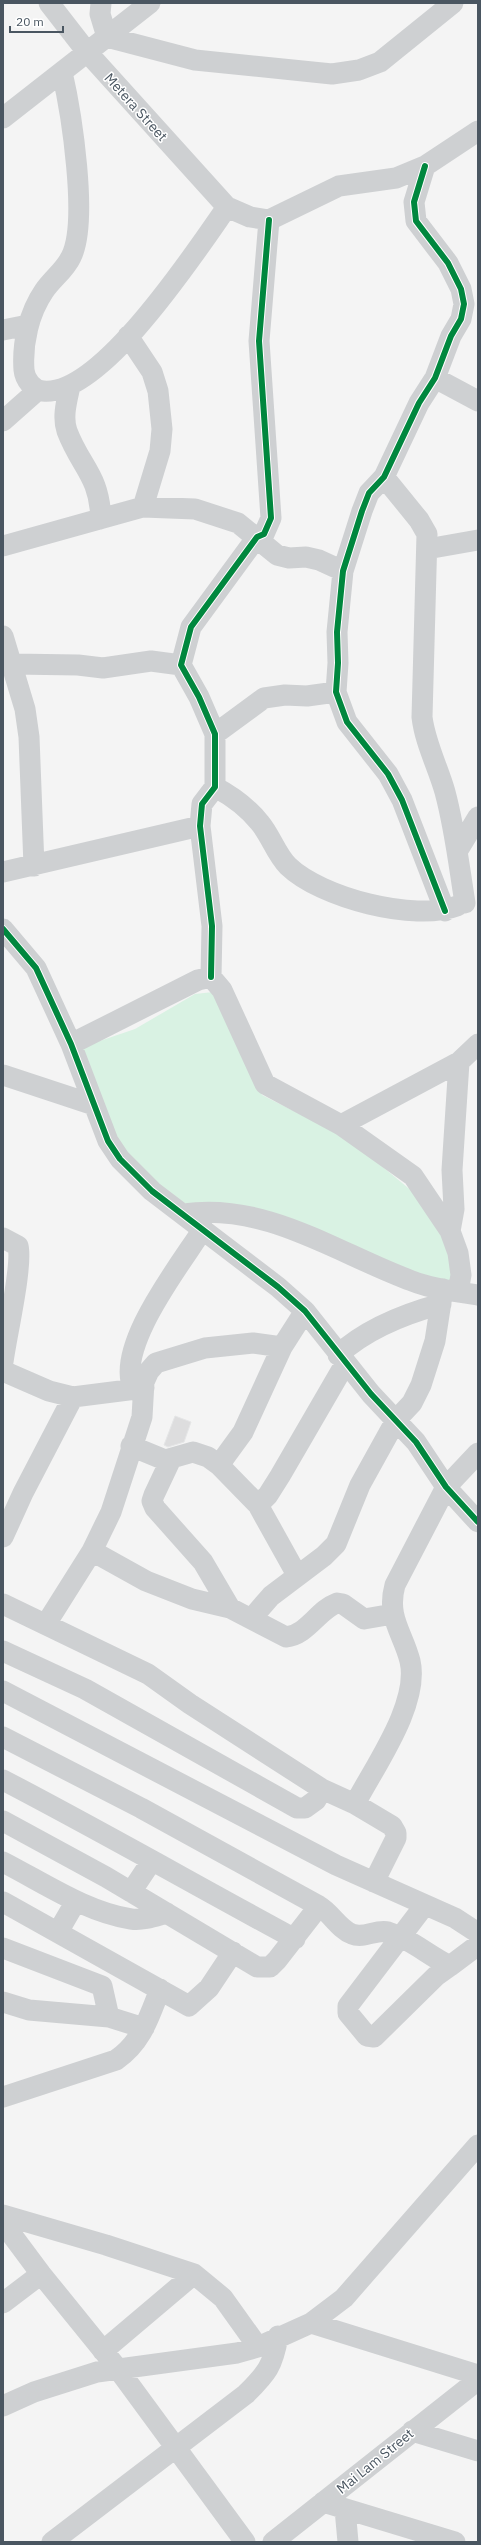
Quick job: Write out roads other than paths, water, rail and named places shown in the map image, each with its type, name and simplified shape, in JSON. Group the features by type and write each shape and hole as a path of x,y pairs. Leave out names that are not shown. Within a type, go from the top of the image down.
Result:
{"street":[{"name":"Metera Street","path":"49,3 87,52 226,207"},
{"path":"101,3 100,14 107,37"},
{"path":"3,118 150,3"},
{"path":"107,37 195,60 332,74 359,70 380,62 453,3"},
{"path":"62,72 72,117 77,174 77,232 72,257 45,290 28,325 24,369 26,379 38,390 51,392 70,386 87,374 128,336 169,290 226,207 250,216 268,220 339,186 396,178 425,166 478,131"},
{"path":"425,166 414,202 416,221 448,263 461,289 464,304 461,319 451,336 435,378 419,403 384,477 369,493 343,571 337,632 338,663 336,692 347,722 388,774 402,800 445,911"},
{"path":"252,1618 271,1596 324,1556 336,1544 343,1530 355,1495 396,1420 412,1403 421,1385 435,1341 447,1295 461,1274 458,1253 450,1231 413,1176 341,1126 265,1084 222,990 211,977 212,926 200,826 202,804 215,787 215,734 199,697 181,665 192,627 257,538 264,534 270,518 259,341 268,220"},
{"path":"3,330 28,325"},
{"path":"128,336 152,372 158,390 162,428 160,451 143,507"},
{"path":"435,378 478,401"},
{"path":"70,386 65,420 67,431 98,489 101,519"},
{"path":"3,421 38,390"},
{"path":"215,787 234,798 260,823 288,866 311,882 341,897 411,912 445,911 472,900 458,850 445,792 424,732 422,717 427,534 420,520 384,477"},
{"path":"3,546 143,507 196,509 238,523 277,555 319,560 343,571"},
{"path":"427,549 478,540"},
{"path":"3,636 13,664 29,737 34,866"},
{"path":"13,664 78,665 102,668 152,661 181,665"},
{"path":"215,734 264,698 285,695 307,696 336,692"},
{"path":"458,850 478,817"},
{"path":"3,872 34,866 200,826"},
{"path":"3,929 36,968 70,1044 108,1141 120,1159 152,1191 278,1287 305,1311 342,1359 416,1442 446,1487 478,1522"},
{"path":"70,1044 198,980 211,977"},
{"path":"341,1126 459,1062 478,1044"},
{"path":"450,1231 454,1208 452,1170 459,1062"},
{"path":"3,1075 94,1105"},
{"path":"184,1214 234,1213 291,1228 447,1295 478,1295"},
{"path":"139,1389 128,1378 132,1352 154,1304 203,1229"},
{"path":"3,1238 18,1246 19,1250 3,1362"},
{"path":"258,1506 268,1495 280,1476 342,1359 355,1340 369,1332 422,1309 447,1295"},
{"path":"219,1465 243,1432 282,1347 305,1311"},
{"path":"46,1624 92,1551 111,1512 131,1446 142,1418 139,1389 148,1371 156,1363 177,1354 206,1348 253,1343 282,1347"},
{"path":"3,1371 48,1391 73,1397 139,1389"},
{"path":"3,1537 23,1493 73,1397"},
{"path":"131,1446 166,1460 184,1453 193,1452 208,1457 219,1465 258,1506 297,1575"},
{"path":"355,1804 388,1743 406,1704 410,1688 410,1662 393,1614 391,1599 395,1585 446,1487 478,1453"},
{"path":"171,1459 152,1501 155,1508 203,1562 230,1608"},
{"path":"92,1551 165,1589 192,1599 230,1608 252,1618 286,1637 292,1637 337,1603 343,1604 364,1619 393,1614"},
{"path":"3,1604 148,1674 190,1704 322,1788 355,1804 392,1826 396,1833 374,1882"},
{"path":"3,1651 85,1689 297,1808 305,1808 316,1800 322,1788"},
{"path":"3,1691 148,1769 336,1865 424,1906 456,1918 478,1933"},
{"path":"3,1737 141,1808 319,1906 329,1913 351,1934 367,1935 387,1932 400,1937 450,1966"},
{"path":"3,1780 87,1824 151,1862 295,1939"},
{"path":"3,1821 131,1892 257,1967 270,1967 295,1939 319,1906"},
{"path":"3,1862 76,1900 132,1919 144,1920 167,1913"},
{"path":"131,1892 151,1862"},
{"path":"58,1932 76,1900"},
{"path":"3,1902 189,2006 209,1988 233,1952"},
{"path":"424,1906 348,2006 348,2013 367,2036 374,2036 436,1976 478,1945"},
{"path":"3,1948 102,1986 109,2016"},
{"path":"3,2097 116,2060 131,2050 144,2028 160,1989"},
{"path":"3,2002 29,2010 109,2016 144,2028"},
{"path":"3,2406 58,2383 98,2372 211,2358 258,2347 278,2336 311,2324 344,2298 478,2144"},
{"path":"3,2215 106,2245 194,2274 223,2298 258,2347"},
{"path":"3,2223 40,2274 118,2369 245,2542"},
{"path":"3,2303 40,2274"},
{"path":"103,2351 194,2274"},
{"path":"311,2324 478,2375"},
{"path":"52,2542 176,2449 246,2394 263,2377 274,2360 278,2336"},
{"name":"Mai Lam Street","path":"273,2542 478,2380"},
{"path":"412,2431 478,2451"},
{"path":"323,2502 455,2542"},
{"path":"345,2509 348,2542"}]}
